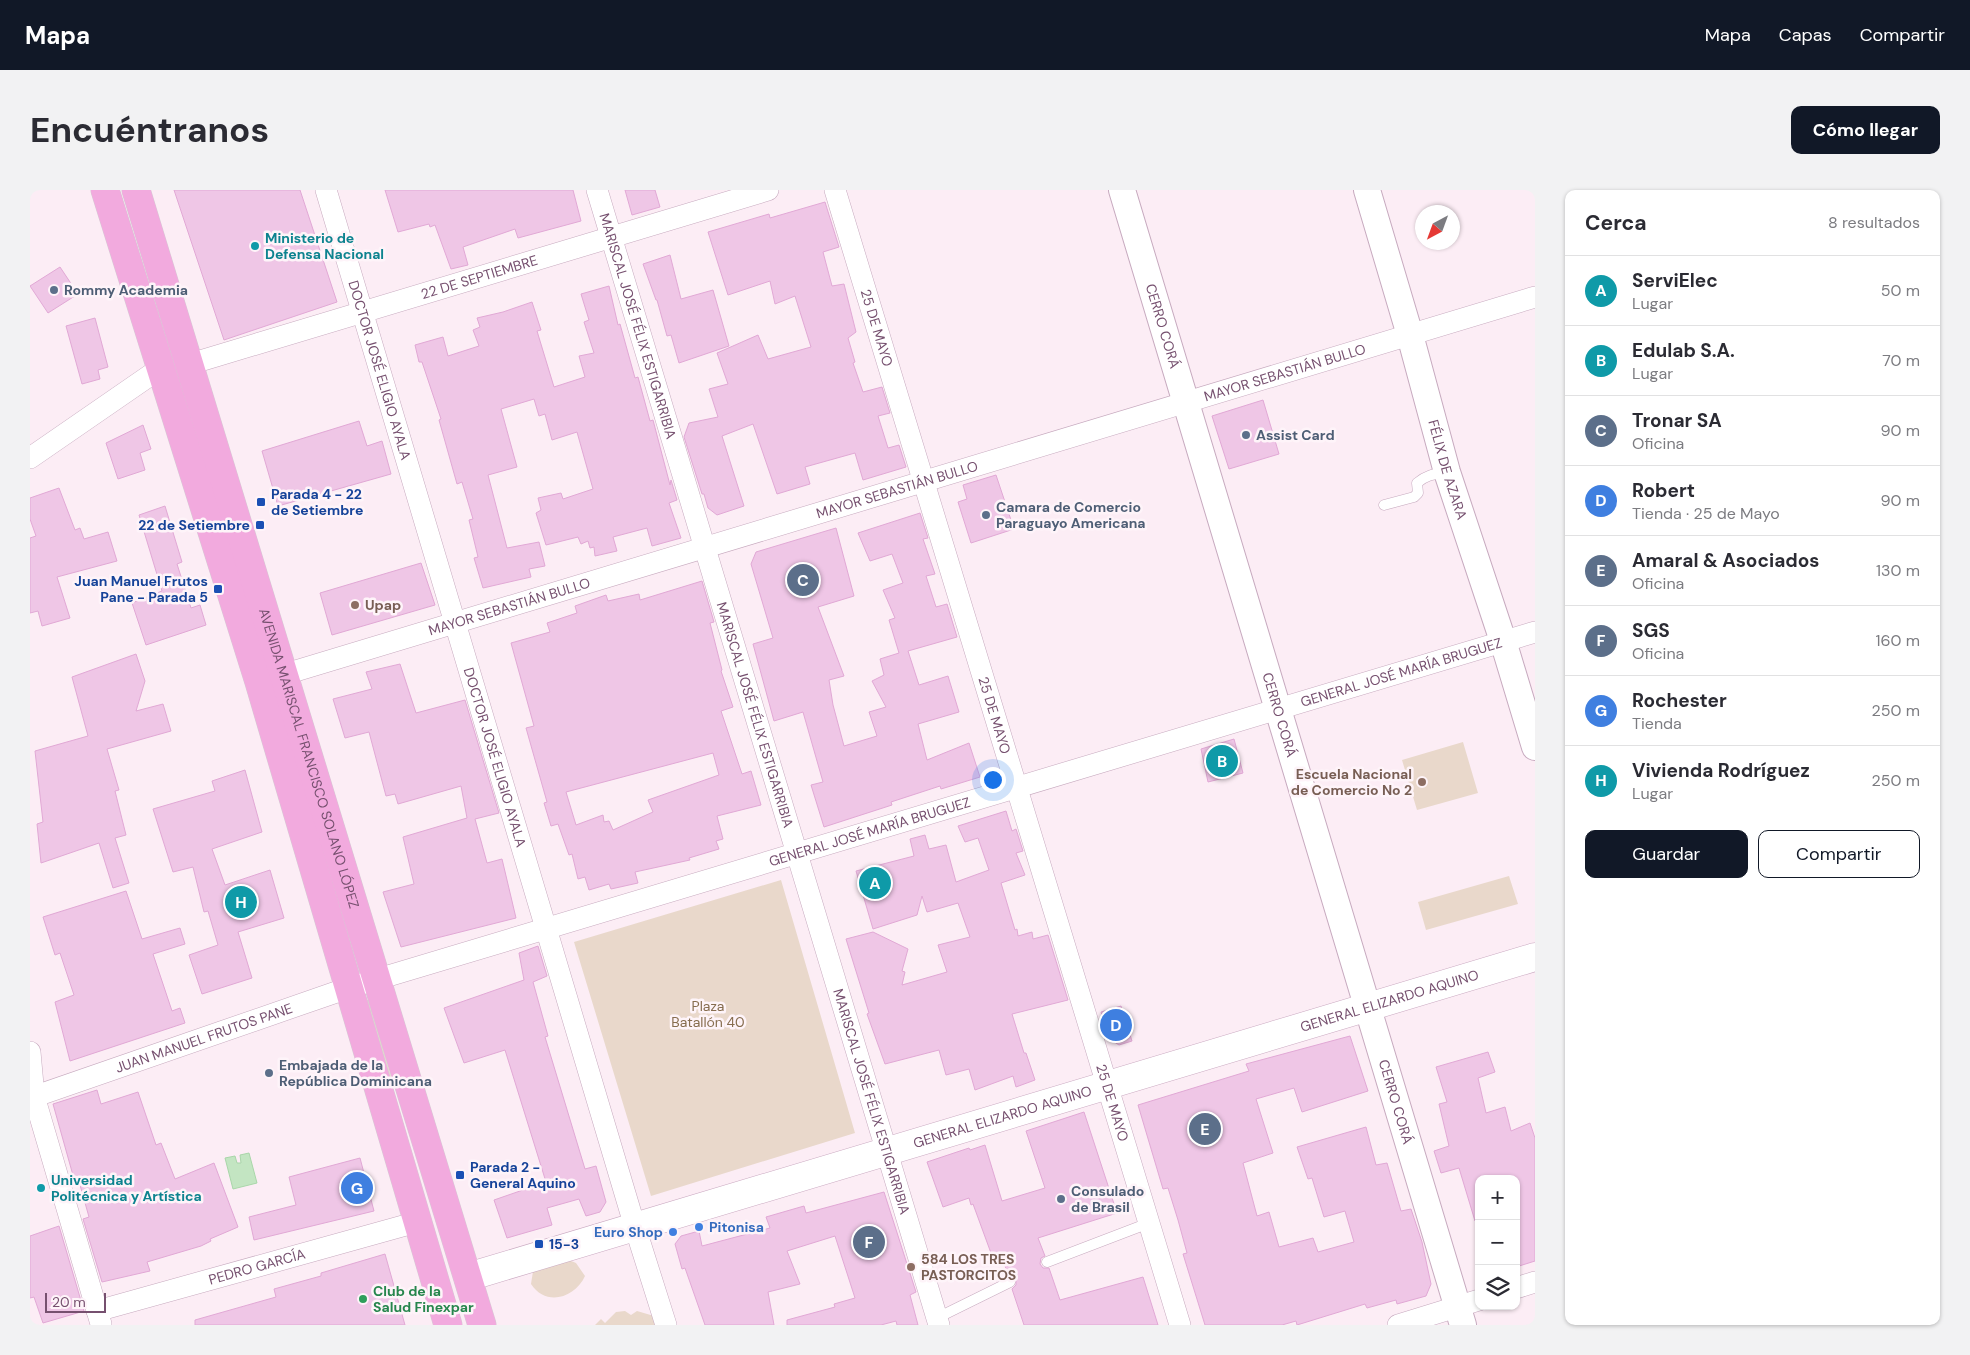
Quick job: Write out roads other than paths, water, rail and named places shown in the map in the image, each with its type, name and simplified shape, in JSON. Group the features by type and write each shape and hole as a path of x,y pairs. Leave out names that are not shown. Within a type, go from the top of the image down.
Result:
{"highway":[{"name":"AVENIDA MARISCAL FRANCISCO SOLANO LÓPEZ","path":"105,190 162,367 259,682 448,1325"},
{"name":"AVENIDA MARISCAL FRANCISCO SOLANO LÓPEZ","path":"136,190 482,1325"},
{"path":"288,782 308,815 356,968 360,974 367,978 378,980"}],"main road":[{"name":"GENERAL ELIZARDO AQUINO","path":"468,1277 1535,957"}],"street":[{"name":"DOCTOR JOSÉ ELIGIO AYALA","path":"326,190 635,1227 666,1325"},
{"name":"MARISCAL JOSÉ FÉLIX ESTIGARRIBIA","path":"597,190 938,1322"},
{"name":"22 DE SEPTIEMBRE","path":"190,364 768,190"},
{"name":"25 DE MAYO","path":"835,190 1180,1325"},
{"name":"CERRO CORÁ","path":"1122,190 1368,1008 1466,1311"},
{"name":"FÉLIX DE AZARA","path":"1367,190 1410,335 1447,472 1503,641 1535,747"},
{"name":"MAYOR SEBASTIÁN BULLO","path":"259,682 1535,297"},
{"path":"30,458 162,367"},
{"name":"GENERAL JOSÉ MARÍA BRUGUEZ","path":"378,980 1535,632"},
{"name":"JUAN MANUEL FRUTOS PANE","path":"32,1097 348,988 378,980"},
{"path":"30,1052 32,1097 99,1318"},
{"name":"PEDRO GARCÍA","path":"99,1318 417,1222"},
{"path":"1520,1287 1535,1282"},
{"path":"1398,1325 1466,1311"}],"lane":[{"path":"1384,505 1414,497 1418,493 1417,482 1427,476 1447,472"},
{"path":"1047,1262 1149,1223"},
{"path":"938,1322 1010,1282"}],"place":[{"name":"Ministerio de Defensa Nacional","path":"255,246"},
{"name":"Rommy Academia","path":"54,290"},
{"name":"Assist Card","path":"1246,435"},
{"name":"Parada 4 - 22 de Setiembre","path":"261,502"},
{"name":"Camara de Comercio Paraguayo Americana","path":"986,515"},
{"name":"22 de Setiembre","path":"260,525"},
{"name":"Tronar SA","path":"803,580"},
{"name":"Juan Manuel Frutos Pane - Parada 5","path":"218,589"},
{"name":"Upap","path":"355,605"},
{"name":"Edulab S.A.","path":"1222,761"},
{"name":"Escuela Nacional de Comercio No 2","path":"1422,782"},
{"name":"ServiElec","path":"875,883"},
{"name":"Vivienda Rodríguez","path":"241,902"},
{"name":"Robert","path":"1116,1025"},
{"name":"Embajada de la República Dominicana","path":"269,1073"},
{"name":"Amaral & Asociados","path":"1205,1129"},
{"name":"Parada 2 - General Aquino","path":"460,1175"},
{"name":"Universidad Politécnica y Artística","path":"41,1188"},
{"name":"Rochester","path":"357,1188"},
{"name":"Consulado de Brasil","path":"1061,1199"},
{"name":"Pitonisa","path":"699,1227"},
{"name":"Euro Shop","path":"673,1232"},
{"name":"SGS","path":"869,1242"},
{"name":"15-3","path":"539,1244"},
{"name":"584 LOS TRES PASTORCITOS","path":"911,1267"},
{"name":"Club de la Salud Finexpar","path":"363,1299"}],"park label":[{"name":"Plaza Batallón 40","path":"708,1014"}]}
